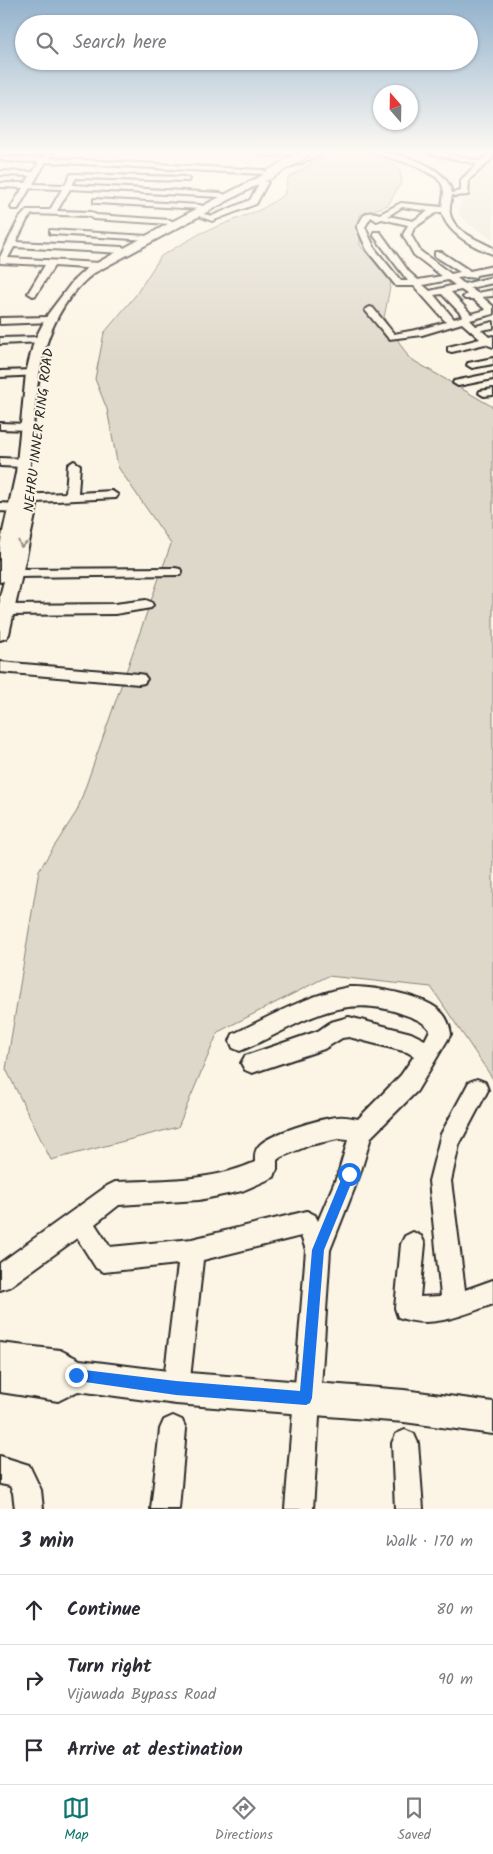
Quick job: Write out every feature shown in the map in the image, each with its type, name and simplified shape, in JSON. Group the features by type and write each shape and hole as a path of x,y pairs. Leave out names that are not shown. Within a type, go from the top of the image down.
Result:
{"main road":[{"path":"170,225 177,221"},
{"path":"170,225 174,227 183,221"},
{"name":"NEHRU INNER RING ROAD","path":"21,502 34,374 40,340 49,320 90,271 123,250 170,225"},
{"name":"NEHRU INNER RING ROAD","path":"0,634 6,610 4,571 40,434 44,371 50,340 57,322 99,267"},
{"path":"0,1359 60,1366 76,1375 176,1388 404,1406 493,1418"},
{"path":"0,1376 58,1385 76,1375"}],"street":[{"path":"22,221 1,260 99,267"},
{"path":"138,221 170,225"},
{"path":"364,221 361,227 385,231 418,221"},
{"path":"382,221 385,231 404,254 436,268 493,311"},
{"path":"393,221 371,250 391,276 401,285 448,278 493,268"},
{"path":"450,221 456,230 493,251"},
{"path":"460,221 470,232 493,245"},
{"path":"385,231 414,224"},
{"path":"385,231 404,254 406,274 418,283 452,323"},
{"path":"53,232 148,238"},
{"path":"11,244 123,250"},
{"path":"438,254 454,266 493,288"},
{"path":"391,276 474,262"},
{"path":"33,293 51,263"},
{"path":"428,294 493,280"},
{"path":"444,290 474,329 491,341"},
{"path":"436,303 493,293"},
{"path":"370,310 392,337 493,311"},
{"path":"0,321 49,320"},
{"path":"474,329 493,325"},
{"path":"0,341 40,340"},
{"path":"452,349 491,341"},
{"path":"472,365 493,361"},
{"path":"0,374 34,374"},
{"path":"458,383 493,376"},
{"path":"0,426 28,426"},
{"path":"0,462 23,468"},
{"path":"72,496 74,465"},
{"path":"0,473 23,468"},
{"path":"0,507 21,502 72,496 112,495"},
{"path":"4,571 175,572"},
{"path":"6,610 115,609 146,605"},
{"path":"0,667 139,679"},
{"path":"240,1041 322,1002 338,998 363,996 404,1004 425,1012 437,1021 440,1026 441,1034 410,1083 362,1131 349,1174 318,1250 299,1509"},
{"path":"252,1063 324,1039 332,1031 339,1028 350,1027 411,1044 428,1052"},
{"path":"454,1305 440,1181 449,1142 477,1090"},
{"path":"0,1278 114,1194 198,1189 242,1180 266,1170 266,1154 274,1148 317,1132 340,1127 362,1131"},
{"path":"80,1220 104,1260 192,1251 307,1223 318,1250"},
{"path":"413,1244 407,1308 421,1311 454,1305 493,1292"},
{"path":"176,1388 192,1251"},
{"path":"165,1509 173,1429"},
{"path":"405,1443 409,1509"},
{"path":"0,1470 20,1475 27,1490 29,1509"}],"shaded area":[{"path":"230,221 360,221 360,245 391,282 384,318 409,358 493,407 493,1079 431,987 328,976 218,1032 178,1127 51,1160 6,1069 39,870 77,811 171,544 118,467 107,409 95,379 104,333 135,296 161,256 201,233"},
{"path":"466,221 493,221 493,239"}],"route":[{"path":"76,1375 176,1388 306,1398 318,1250 349,1174"}]}
